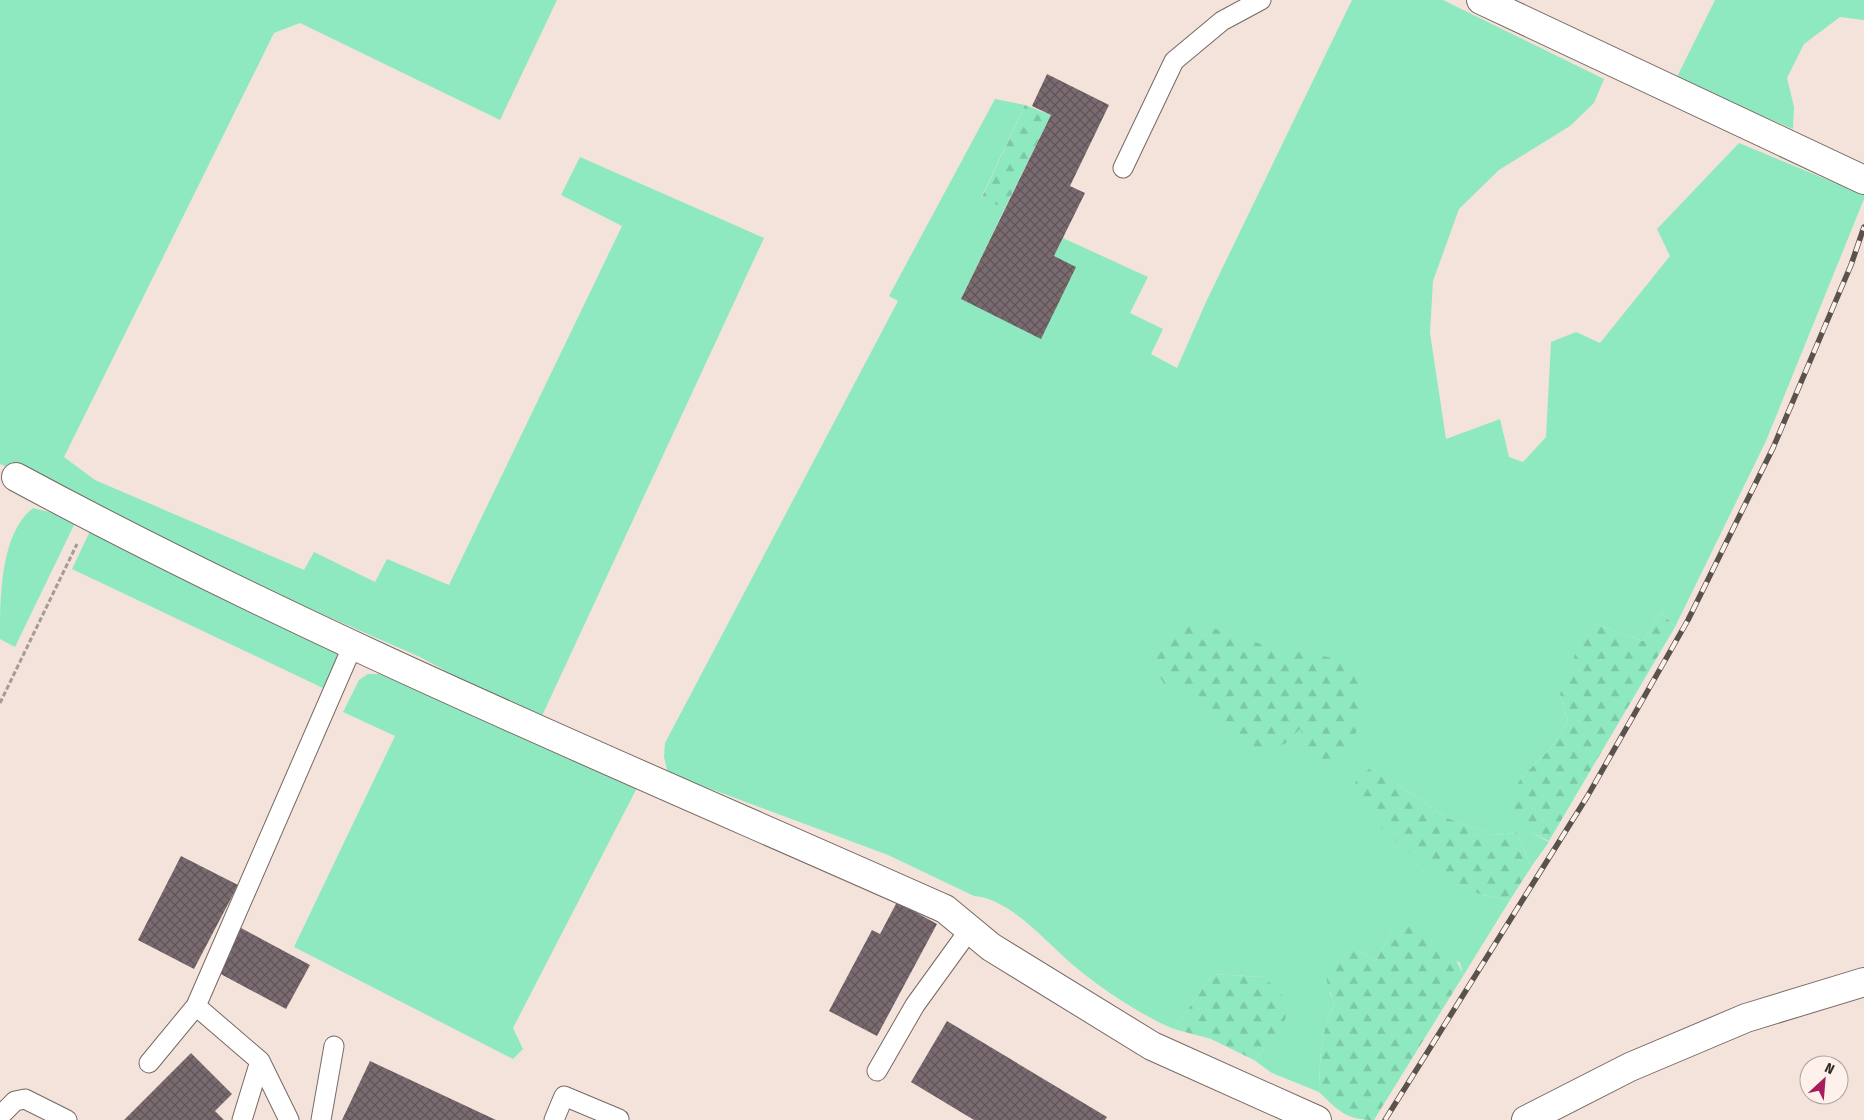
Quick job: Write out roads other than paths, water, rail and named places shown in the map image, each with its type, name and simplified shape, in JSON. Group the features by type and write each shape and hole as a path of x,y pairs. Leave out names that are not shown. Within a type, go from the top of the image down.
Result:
{"street":[{"path":"1481,0 1864,180"},
{"path":"16,477 90,517 353,645 945,909 991,946 1152,1046 1316,1120"},
{"path":"1526,1120 1630,1067 1746,1018 1864,982"}],"lane":[{"path":"1123,168 1174,61 1222,21 1262,0"},
{"path":"148,1063 196,1006 353,645"},
{"path":"877,1071 915,1005 970,929"},
{"path":"196,1006 260,1061 289,1120"},
{"path":"321,1120 334,1046"},
{"path":"242,1120 260,1061"},
{"path":"554,1120 564,1096 619,1119"},
{"path":"0,1116 15,1101 25,1099 67,1120"}],"railway":[{"path":"1385,1120 1587,797 1688,620 1773,448 1851,265 1864,227"}]}
